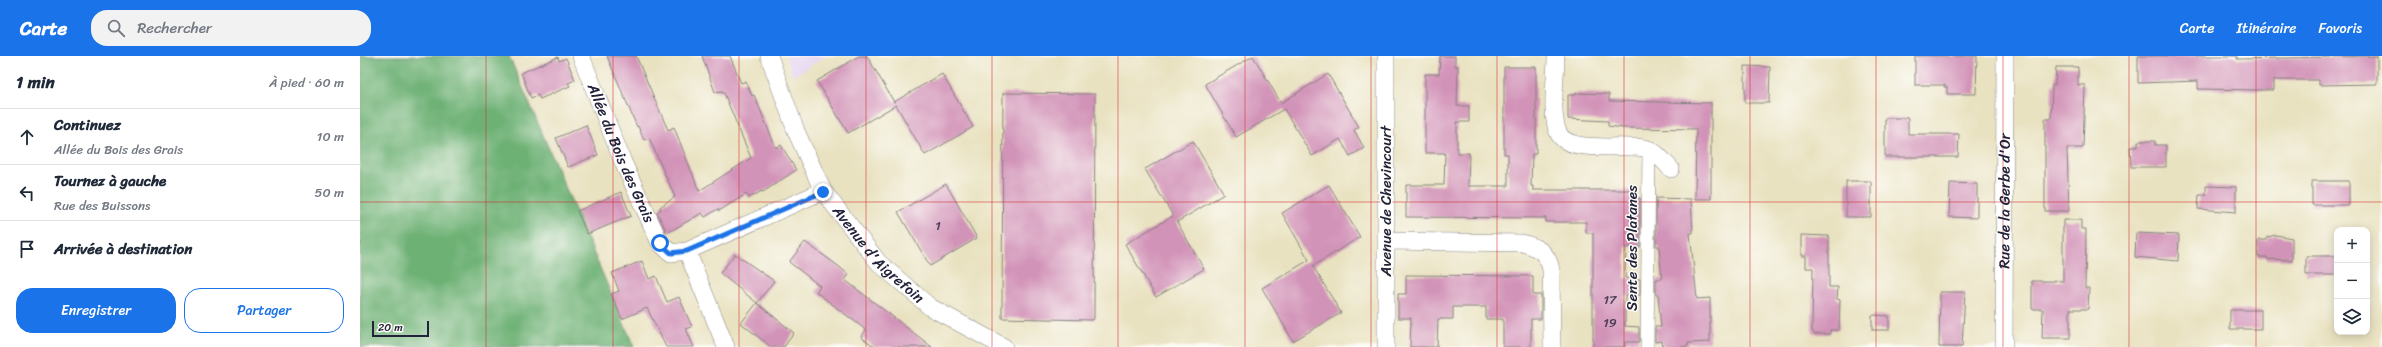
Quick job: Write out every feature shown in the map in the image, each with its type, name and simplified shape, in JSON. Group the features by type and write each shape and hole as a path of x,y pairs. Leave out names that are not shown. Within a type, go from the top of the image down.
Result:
{"street":[{"name":"Allée du Bois des Grais","path":"581,56 623,162 660,243 671,253 687,251"},
{"name":"Avenue d'Aigrefoin","path":"769,56 796,131 823,192 879,263 930,307 1004,347"},
{"name":"Avenue de Chevincourt","path":"1386,56 1386,347"},
{"path":"1556,56 1555,121 1558,134 1568,143 1579,145 1649,149 1671,169"},
{"name":"Rue de la Gerbe d'Or","path":"2004,347 2005,56"},
{"name":"Sente des Platanes","path":"1647,347 1649,149"},
{"path":"726,347 687,251 823,192"},
{"path":"1387,241 1522,243 1535,246 1544,253 1550,261 1552,347"}],"shaded area":[{"path":"786,56 826,56 793,76"}],"green space":[{"path":"360,56 509,56 634,347 360,347"}],"building":[{"path":"607,56 636,56 668,130 674,127 699,191 751,158 723,91 715,92 702,56 730,56 741,83 746,81 752,96 754,95 776,148 781,145 796,170 763,192 762,191 749,198 746,194 719,211 718,209 705,217 702,213 667,233 657,212 661,209 660,207 675,197 649,138 644,140 638,126 637,127"},
{"path":"859,56 867,56 894,102 942,74 973,127 925,155 896,105 848,133 817,81"},
{"path":"1253,56 1281,103 1328,74 1359,127 1354,130 1364,148 1350,156 1340,139 1312,156 1284,109 1236,137 1205,84"},
{"path":"1440,56 1455,56 1455,66 1458,66 1457,106 1469,106 1469,122 1457,122 1457,153 1469,153 1468,186 1508,186 1508,154 1504,154 1504,67 1536,67 1536,154 1532,154 1531,186 1533,186 1533,190 1634,190 1634,198 1640,198 1640,247 1626,247 1625,278 1640,279 1640,295 1625,295 1625,326 1639,327 1639,342 1625,342 1625,347 1593,347 1593,233 1586,233 1586,222 1546,222 1546,218 1406,217 1406,185 1444,185 1445,153 1425,153 1425,74 1439,74"},
{"path":"1915,56 1977,56 1976,94 1947,94 1947,87 1944,87 1945,85 1915,85"},
{"path":"2138,56 2237,56 2237,59 2377,56 2377,84 2319,85 2319,80 2274,80 2274,90 2259,90 2198,89 2198,81 2138,83"},
{"path":"558,57 559,61 566,58 575,80 568,83 570,86 540,99 538,95 531,98 521,73"},
{"path":"1745,66 1770,67 1769,103 1745,103"},
{"path":"2056,67 2078,67 2078,85 2085,85 2083,148 2067,148 2069,211 2045,211 2045,119 2051,119 2052,85 2055,85"},
{"path":"1003,93 1095,94 1094,319 1002,318"},
{"path":"1576,93 1609,94 1609,101 1711,103 1711,199 1695,199 1696,129 1623,128 1608,126 1608,121 1568,119 1568,95 1576,95"},
{"path":"1885,118 1908,118 1908,134 1959,134 1958,157 1885,157"},
{"path":"586,125 598,155 568,167 556,138"},
{"path":"1193,141 1224,194 1177,222 1204,269 1156,297 1125,244 1173,216 1145,169"},
{"path":"2138,141 2155,141 2155,145 2166,145 2166,167 2131,167 2130,147 2138,147"},
{"path":"1846,181 1871,181 1871,217 1846,217"},
{"path":"2312,181 2349,181 2349,205 2312,205"},
{"path":"1950,183 1977,184 1977,218 1949,217"},
{"path":"946,184 977,238 930,266 898,212"},
{"path":"1329,185 1360,237 1313,266 1341,313 1293,341 1262,288 1309,260 1282,213"},
{"path":"2206,186 2236,187 2236,212 2198,209 2199,195 2206,195"},
{"path":"621,192 631,216 587,234 577,211"},
{"path":"1656,198 1691,199 1693,233 1690,233 1697,299 1710,298 1710,342 1688,343 1688,346 1682,347 1663,347 1662,341 1655,342 1655,327 1661,327 1658,295 1656,295 1656,279 1662,279 1659,246 1656,246"},
{"path":"2063,220 2081,220 2081,229 2086,229 2085,288 2089,288 2088,309 2070,309 2070,338 2042,338 2043,309 2032,309 2032,281 2063,281"},
{"path":"2136,233 2179,235 2178,261 2135,257"},
{"path":"1801,235 1829,236 1829,287 1838,287 1837,299 1840,300 1839,330 1830,330 1830,334 1814,334 1812,330 1813,268 1806,268 1806,256 1801,256"},
{"path":"2276,235 2292,238 2292,260 2267,259 2267,257 2258,257 2258,240 2267,240 2267,237"},
{"path":"805,242 849,275 845,280 932,347 875,347 861,337 866,330 816,292 820,286 789,262"},
{"path":"735,254 774,281 757,303 720,273"},
{"path":"2306,256 2334,256 2334,275 2306,275"},
{"path":"642,261 649,279 656,276 667,302 679,297 692,327 686,329 694,347 666,347 647,308 622,319 611,294 619,291 612,273"},
{"path":"1406,275 1533,276 1533,295 1541,295 1541,319 1531,319 1531,347 1503,347 1503,319 1486,319 1486,307 1453,307 1453,319 1438,319 1437,347 1410,347 1411,318 1398,318 1398,294 1406,294"},
{"path":"1940,292 1965,292 1962,347 1939,347"},
{"path":"757,303 794,333 784,347 771,347 741,323"},
{"path":"2230,310 2261,310 2261,329 2230,329"},
{"path":"1872,315 1889,316 1889,330 1872,330"}],"route":[{"path":"660,243 671,253 687,251 823,192"}]}
